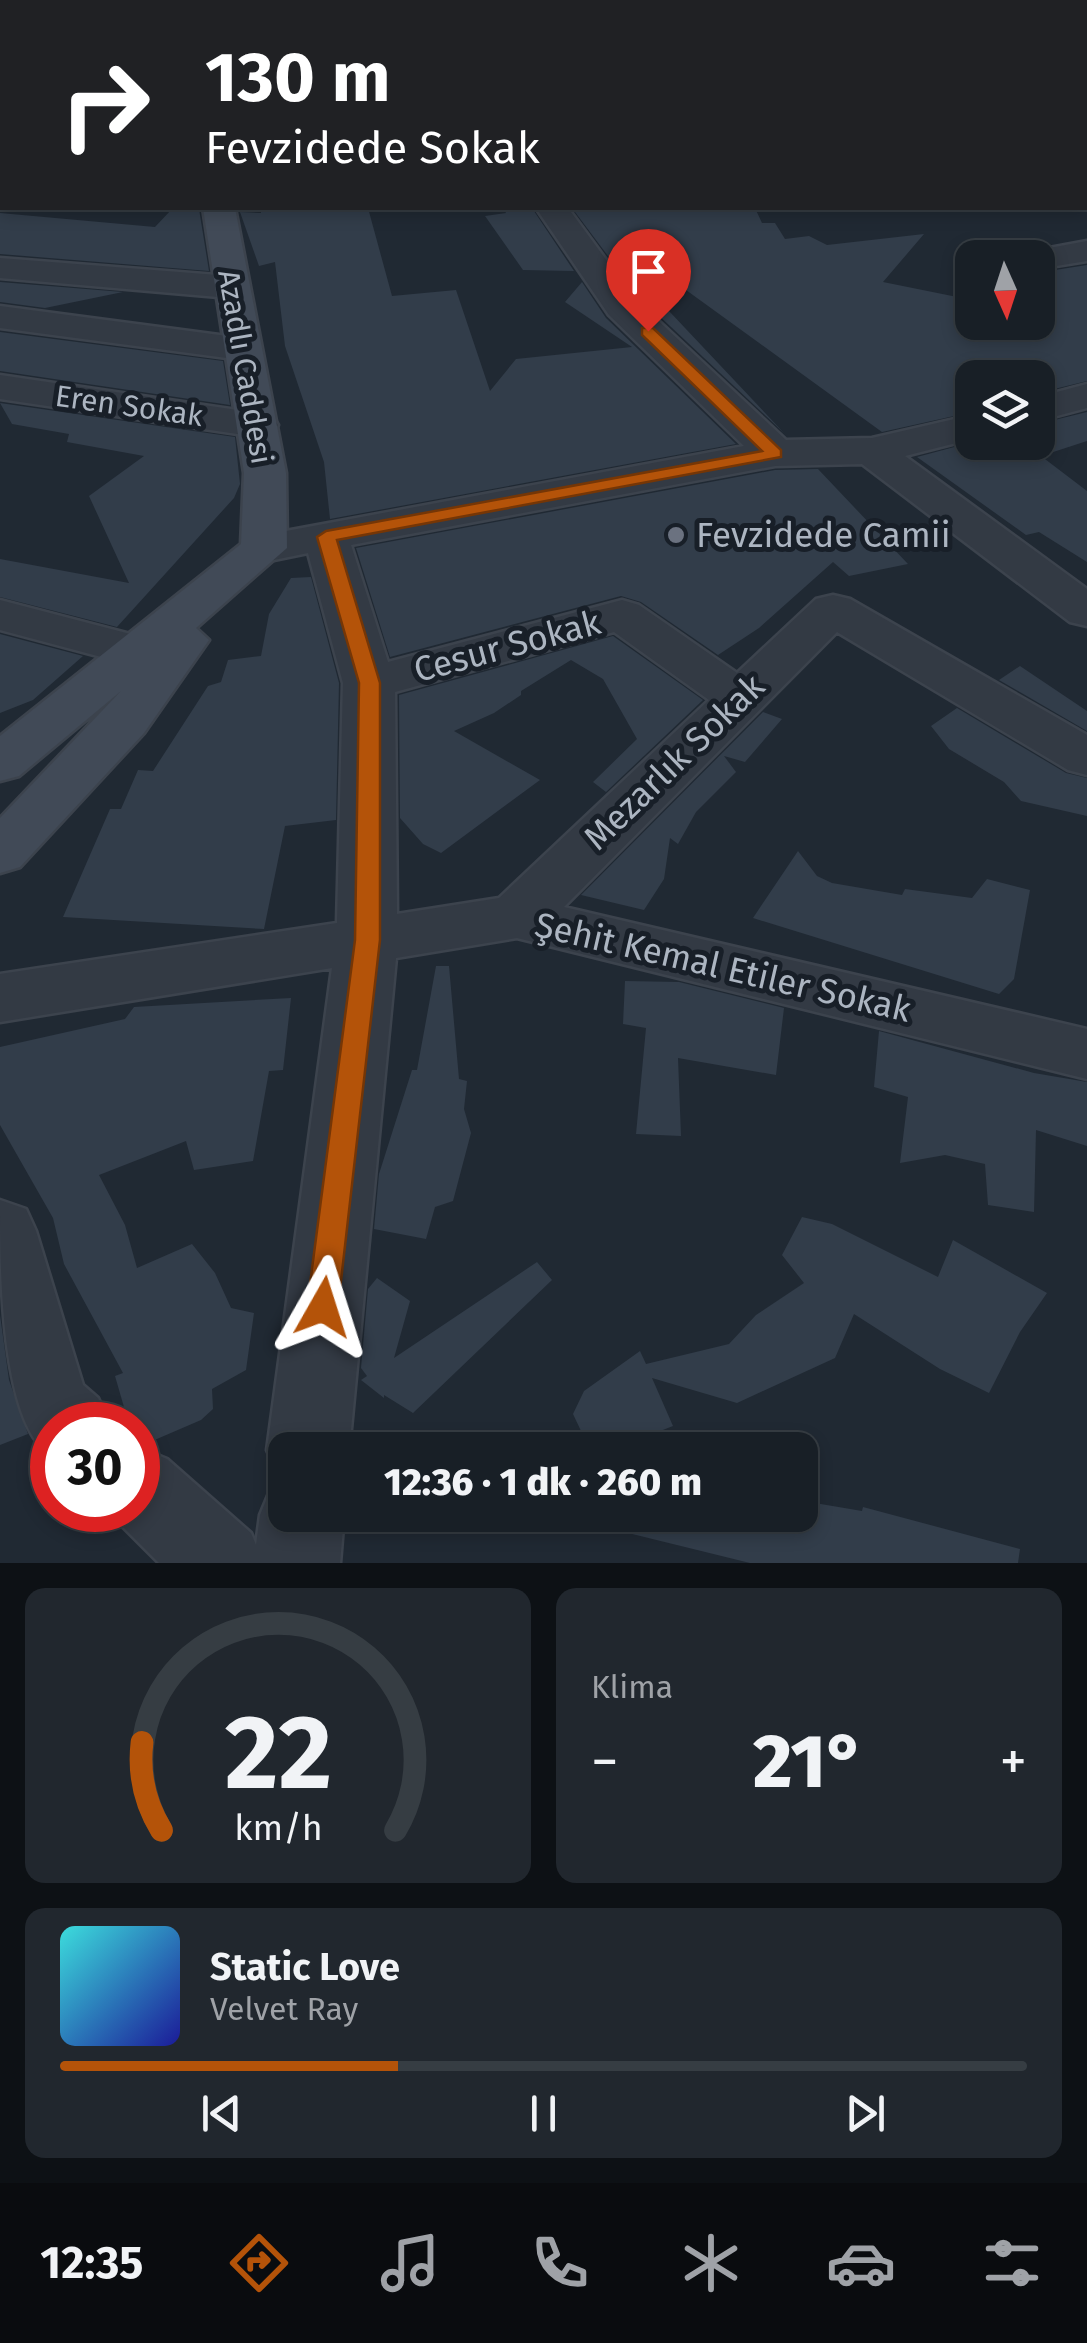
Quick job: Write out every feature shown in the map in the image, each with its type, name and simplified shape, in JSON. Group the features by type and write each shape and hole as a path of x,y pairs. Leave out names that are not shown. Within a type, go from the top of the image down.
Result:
{"street":[{"name":"Azadlı Caddesi","path":"218,210 265,473 248,561"},
{"path":"553,210 622,307 775,454"},
{"path":"0,268 230,287"},
{"path":"0,316 242,349"},
{"name":"Eren Sokak","path":"0,387 258,425"},
{"path":"1055,404 1087,396"},
{"path":"0,764 248,561 326,537 775,454 872,451 955,431"},
{"path":"872,451 1087,612"},
{"path":"310,1432 367,940 370,683 326,537"},
{"path":"0,853 125,722 248,561"},
{"name":"Mezarlık Sokak","path":"516,917 834,609 1087,758"},
{"path":"0,615 139,652"},
{"name":"Cesur Sokak","path":"370,683 622,615 739,698"},
{"name":"Şehit Kemal Etiler Sokak","path":"0,998 516,917 1087,1054"},
{"path":"0,1231 49,1402"},
{"path":"160,1506 222,1563"},
{"path":"296,1563 300,1532"}],"building":[{"path":"171,210 199,210 209,271 0,254 0,213 155,227"},
{"path":"369,210 392,296 456,290 490,391 516,359 632,347 565,302 582,282 606,318 736,444 330,519 324,462 285,346 275,262 259,266 240,212"},
{"path":"504,210 533,210 574,271 523,270 485,216 506,213"},
{"path":"574,210 756,210 762,223 775,223 785,239 809,236 827,245 924,234 883,282 955,297 955,340 1055,340 1055,270 1087,265 1087,381 1055,389 1055,360 955,360 955,416 882,432 686,290 669,311 784,433 638,296"},
{"path":"0,282 123,292 45,308 0,302"},
{"path":"0,332 223,361 230,405 0,371"},
{"path":"0,403 235,437 240,484 234,498 117,627 0,597 0,559 129,583 89,496 144,456 67,442 69,434 12,424"},
{"path":"1087,412 1087,441 1055,451 1055,420"},
{"path":"955,447 955,460 1046,460 1087,491 1087,562 1039,532 1026,535 917,457"},
{"path":"818,469 908,564 849,576 833,562 759,628 718,655 641,602 621,596 390,657 356,548 775,470"},
{"path":"311,577 339,683 336,820 285,826 264,929 63,917 110,809 121,809 138,770 153,771 208,686 221,682 228,660 261,656 269,614 291,578"},
{"path":"0,634 83,656 33,700 0,713"},
{"path":"613,636 703,700 606,792 593,782 637,739 603,679 571,660 494,713 454,731 540,780 441,853 423,844 400,818 399,695"},
{"path":"1020,666 1087,711 1087,731 999,680"},
{"path":"957,708 1066,773 1087,778 1087,816 1021,801 1004,782 949,749 931,726"},
{"path":"763,712 782,719 745,762 724,756 736,772 696,812 678,844 670,838 664,879 644,910 581,895"},
{"path":"798,851 817,876 832,883 902,895 905,889 972,898 987,879 1030,890 1014,979 999,994 753,918"},
{"path":"436,966 449,966 459,1079 467,1081 464,1109 471,1133 453,1201 435,1207 426,1239 374,1229 379,1174 412,1070 417,1070"},
{"path":"625,981 679,982 784,1008 776,1075 678,1058 681,1136 636,1134 646,1028 623,1024"},
{"path":"291,998 283,1070 269,1071 253,1161 194,1170 186,1141 99,1175 125,1225 137,1268 192,1244 215,1273 231,1308 254,1313 246,1370 212,1389 213,1409 201,1420 160,1438 160,1402 123,1402 115,1376 123,1373 64,1264 53,1218 0,1125 0,1047 125,1019 134,1007"},
{"path":"879,1031 1034,1073 1087,1082 1087,1146 1036,1130 1034,1212 988,1205 985,1164 945,1155 900,1163 908,1097 874,1087"},
{"path":"802,1217 832,1224 938,1277 953,1240 1047,1293 1020,1332 989,1393 940,1369 854,1314 835,1358 737,1403 652,1378 673,1426 658,1432 582,1432 573,1414 584,1391 640,1351 646,1364 729,1344 756,1315 804,1283 782,1255"},
{"path":"537,1262 552,1280 413,1413 361,1380 367,1376 361,1368 368,1289 377,1278 410,1301 394,1358"},
{"path":"0,1315 9,1380 28,1434 0,1445"},
{"path":"818,1504 862,1511 863,1507 1020,1549 1018,1563 750,1563 624,1532 818,1532"}],"place":[{"name":"Fevzidede Camii","path":"676,535"}],"route":[{"path":"323,1307 367,940 370,683 326,537 775,454 648,331"}]}
